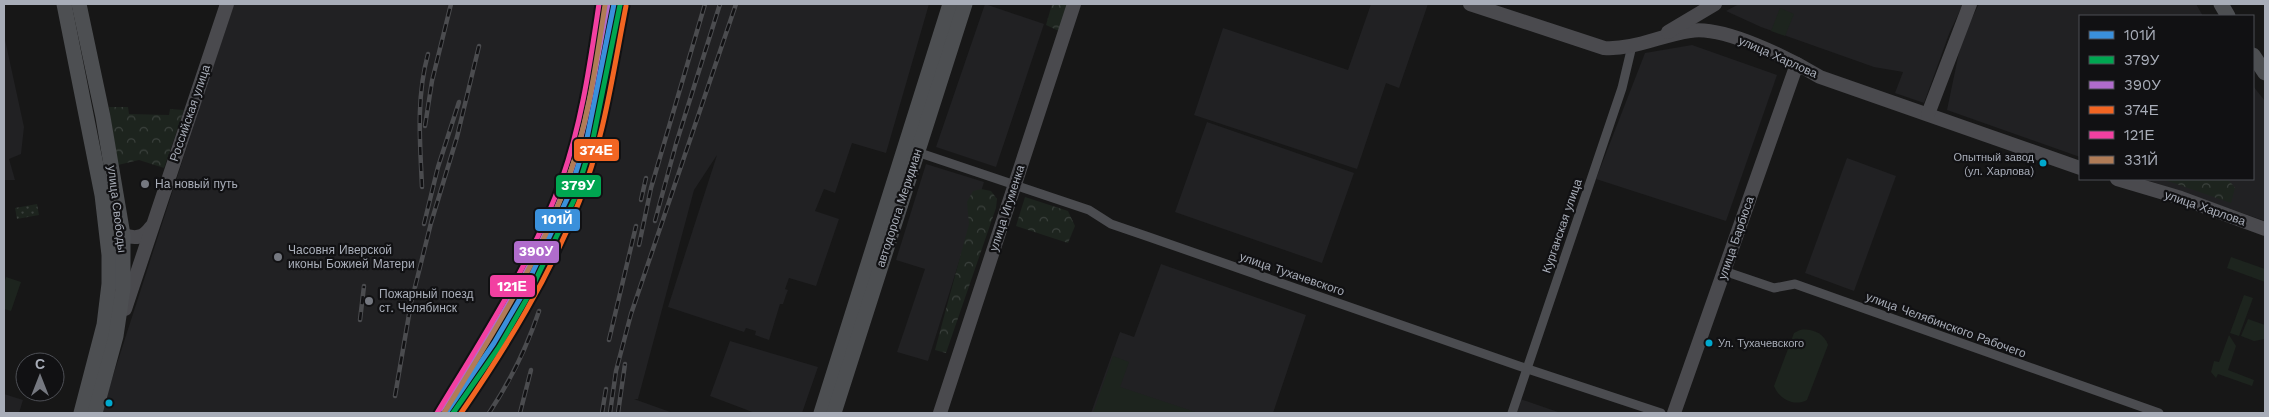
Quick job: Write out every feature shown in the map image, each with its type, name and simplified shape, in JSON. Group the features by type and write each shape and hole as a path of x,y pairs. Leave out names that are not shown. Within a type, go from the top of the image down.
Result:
{"main road":[{"name":"улица Свободы","path":"64,4 102,196 109,255 109,284 104,325 81,413"},
{"name":"улица Свободы","path":"79,4 108,146 123,235 123,289 116,336 95,413"},
{"name":"автодорога Меридиан","path":"821,413 950,4"},
{"name":"автодорога Меридиан","path":"834,413 965,4"},
{"path":"2221,4 2227,15"},
{"path":"2254,56 2265,73"}],"street":[{"name":"Российская улица","path":"116,336 227,4"},
{"name":"улица Игуменка","path":"940,413 1074,4"},
{"name":"улица Харлова","path":"1470,4 1604,48 1616,49 1632,46 1705,29 1723,33 1797,64 1820,77 2079,168"},
{"path":"1928,114 1970,4"},
{"path":"1705,29 1704,17 1711,6"},
{"path":"1654,40 1711,6"},
{"name":"Курганская улица","path":"1512,413 1622,88 1632,46"},
{"name":"улица Барбюса","path":"1674,413 1797,64"},
{"name":"улица Тухачевского","path":"917,152 1089,210 1119,226 1526,369 1661,413"},
{"name":"улица Харлова","path":"2120,180 2180,198 2265,228"},
{"path":"123,235 138,238 145,235 152,227"},
{"name":"улица Челябинского Рабочего","path":"1724,271 1774,288 1794,284 2159,413"},
{"path":"2128,413 2132,404"}],"shaded area":[{"path":"233,4 929,4 886,153 852,143 835,193 824,189 815,211 839,219 816,286 789,278 785,289 788,290 783,304 780,304 769,340 755,335 756,331 746,328 744,332 668,307 717,155 694,190 638,399 634,399 673,413 101,413"},
{"path":"985,4 1044,24 996,167 936,147"},
{"path":"1371,4 1428,4 1399,88 1386,83 1357,169 1194,115 1223,28 1348,70"},
{"path":"1739,4 1963,4 1949,34 1924,103 1895,93 1903,72 1874,67 1761,27 1726,11"},
{"path":"1979,4 2196,4 2202,15 2079,15 2079,157 1947,110 1962,38"},
{"path":"4,35 24,127 21,154 9,159 15,180 4,180"},
{"path":"1692,45 1777,75 1726,221 1596,179 1645,53"},
{"path":"2254,87 2265,101 2265,221 2147,180 2254,180"},
{"path":"1207,122 1354,173 1322,263 1175,212"},
{"path":"1847,158 1896,176 1854,291 1805,273"},
{"path":"926,164 984,182 928,361 897,352 925,269 896,260"},
{"path":"1161,264 1306,315 1273,413 1091,413 1120,332 1134,337"},
{"path":"730,341 818,367 802,413 755,413 710,396"},
{"path":"4,394 15,397 15,402 22,402 19,413 4,413"},
{"path":"1520,399 1561,413 1515,413"}],"green space":[{"path":"1052,4 1069,4 1061,32 1046,25"},
{"path":"1780,8 1794,14 1785,36 1771,31"},
{"path":"109,107 128,107 129,114 169,115 170,109 184,110 164,168 139,160 118,165"},
{"path":"2165,180 2229,180 2235,188 2231,203"},
{"path":"981,189 991,191 997,199 996,208 946,353 935,350 969,224 967,202 973,191"},
{"path":"1025,197 1068,211 1075,226 1068,243 1016,226"},
{"path":"37,204 39,215 17,219 15,208"},
{"path":"2231,257 2265,269 2265,282 2227,268"},
{"path":"6,277 21,282 11,311 4,309 4,284"},
{"path":"2244,295 2253,298 2239,336 2230,333"},
{"path":"2248,319 2265,325 2265,339 2254,341 2241,336"},
{"path":"1800,330 1817,332 1828,345 1807,400 1797,403 1783,398 1774,386 1794,333"},
{"path":"2229,335 2236,346 2228,370 2254,380 2252,386 2218,374 2216,378 2211,372 2214,361 2219,362"},
{"path":"1113,356 1129,362 1120,387 1198,413 1093,413"}],"railway":[{"path":"425,126 432,81 451,4"},
{"path":"618,32 622,4"},
{"path":"639,245 651,188 705,4"},
{"path":"655,221 676,144 720,4"},
{"path":"610,413 616,371 631,314 736,4"},
{"path":"395,396 411,303 431,223 457,137 479,46"},
{"path":"422,187 420,104 428,54"},
{"path":"424,224 438,167 459,102"},
{"path":"641,200 646,178"},
{"path":"462,413 520,315 559,217"},
{"path":"609,340 636,226"},
{"path":"360,320 364,286"},
{"path":"489,413 517,364 539,311"},
{"path":"618,413 625,364"},
{"path":"520,413 531,370"},
{"path":"602,413 606,389"}],"transit line":[{"name":"121Е","path":"437,413 506,299 550,210 575,136 585,92 599,4"},
{"name":"390У","path":"441,409 522,279 550,224 562,195 571,172 584,125 608,4"},
{"name":"101Й","path":"446,413 494,343 521,297 568,197 587,138 614,4"},
{"name":"331Й","path":"444,413 512,299 543,240 556,210 581,136 595,71 605,5"},
{"name":"379У","path":"453,413 499,347 526,300 574,200 593,139 620,5"},
{"name":"374Е","path":"461,413 526,311 554,258 579,202 588,178 601,130 626,6"}],"place":[{"name":"Опытный завод (ул. Харлова)","path":"2043,163"},
{"name":"На новый путь","path":"145,184"},
{"name":"Часовня Иверской иконы Божией Матери","path":"278,257"},
{"name":"Пожарный поезд ст. Челябинск","path":"369,301"},
{"name":"Ул. Тухачевского","path":"1709,343"}]}
